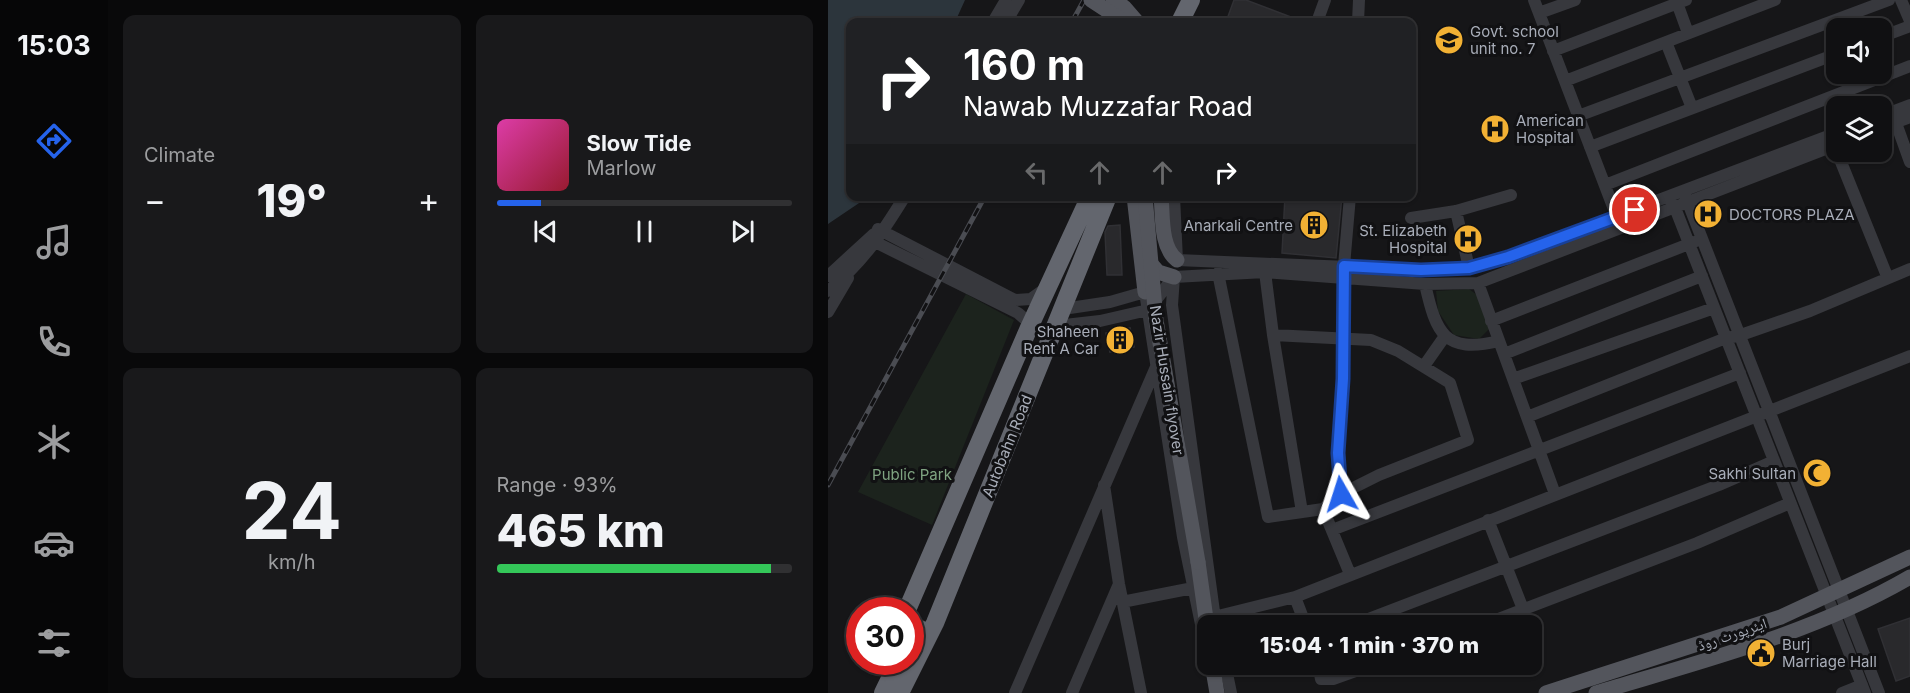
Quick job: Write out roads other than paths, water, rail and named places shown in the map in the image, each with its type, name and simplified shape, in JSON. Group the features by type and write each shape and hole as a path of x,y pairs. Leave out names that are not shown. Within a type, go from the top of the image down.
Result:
{"highway":[{"path":"1182,18 1191,0"},
{"path":"1195,18 1203,0"},
{"name":"Autobahn Road","path":"914,597 1028,330 1088,201"},
{"name":"Autobahn Road","path":"903,686 935,623 1106,201"},
{"path":"947,521 946,543 919,607 920,610 929,611 959,542 971,534"},
{"path":"876,693 883,675"},
{"path":"883,693 892,675"}],"main road":[{"path":"1103,2 1116,18"},
{"path":"1103,2 1124,7 1134,18"},
{"path":"1134,201 1145,292"},
{"name":"Nazir Hussain flyover","path":"1145,201 1156,320 1198,562"},
{"path":"1161,201 1165,242 1169,253 1177,260"},
{"path":"1138,239 1147,260 1158,272 1174,277"},
{"name":"ایئرپورٹ روڈ","path":"1546,693 1698,646 1781,617 1910,557"},
{"path":"1198,562 1213,615"},
{"path":"1198,562 1205,615"},
{"name":"ایئرپورٹ روڈ","path":"1596,693 1703,660 1840,613 1910,577"},
{"path":"1213,675 1216,693"}],"street":[{"path":"995,18 1005,0"},
{"path":"1008,18 1019,0"},
{"path":"1318,18 1325,0"},
{"path":"1358,18 1359,0"},
{"path":"1534,0 1617,217"},
{"path":"1539,13 1575,0"},
{"path":"1565,81 1775,0"},
{"path":"1578,116 1680,76 1889,0"},
{"path":"1901,0 1910,21"},
{"path":"1553,51 1679,1 1688,33"},
{"path":"1892,33 1910,26"},
{"path":"1666,42 1692,108"},
{"path":"1590,147 1826,58"},
{"path":"1605,184 1910,66"},
{"path":"1892,112 1910,105"},
{"path":"1892,125 1910,117"},
{"path":"1896,123 1910,162"},
{"path":"1056,326 1100,321 1148,310 1174,277 1264,272 1425,284 1455,285 1478,282 1685,196 1826,148"},
{"path":"1843,162 1887,276"},
{"path":"1411,218 1456,211 1510,195"},
{"path":"1685,196 1732,337 1840,613 1863,689 1842,693"},
{"path":"881,230 893,201"},
{"path":"828,312 901,201"},
{"path":"1174,201 1177,260 1421,270 1469,268 1508,257 1617,217 1673,201"},
{"path":"1341,494 1338,453 1344,338 1344,266 1350,201"},
{"path":"1673,201 1714,308 1732,337 1740,373 1763,414 1774,461 1791,503 1833,594"},
{"path":"1456,211 1469,268"},
{"path":"881,230 1015,300 1031,299 1048,286"},
{"path":"1491,321 1701,239"},
{"path":"828,276 873,241"},
{"path":"873,241 1018,313 1026,320 1028,330"},
{"path":"1527,417 1732,337 1810,311 1887,276 1910,269"},
{"path":"828,291 854,270"},
{"path":"1064,309 1110,302 1145,292 1158,272"},
{"path":"1264,272 1302,512"},
{"path":"1218,273 1266,515 1273,517 1323,509 1341,494 1379,475 1468,440 1450,383 1424,366 1371,339 1274,335"},
{"path":"1504,354 1702,276"},
{"path":"1174,277 1173,305 1214,615"},
{"path":"1478,282 1555,494"},
{"path":"1425,284 1433,320 1445,336 1466,345 1499,341"},
{"path":"1145,292 1199,615"},
{"path":"1513,379 1714,308"},
{"path":"1424,366 1445,336"},
{"path":"1235,615 1295,597 1910,356"},
{"path":"1015,693 1156,367"},
{"path":"1332,530 1740,373"},
{"path":"1379,615 1774,461"},
{"path":"1104,485 1122,602 1141,693"},
{"path":"1508,615 1697,543 1791,503"},
{"path":"1323,509 1350,574"},
{"path":"1488,520 1523,609"},
{"path":"1071,693 1119,584"},
{"path":"1122,602 1193,588"},
{"path":"1295,597 1302,615"},
{"path":"1840,613 1879,693"},
{"path":"1227,675 1231,693"},
{"path":"1321,675 1322,679 1333,680 1346,675"}],"railway":[{"path":"1074,18 1084,0"},
{"path":"828,485 982,201"}],"place":[{"name":"Govt. school unit no. 7","path":"1449,40"},
{"name":"American Hospital","path":"1495,129"},
{"name":"DOCTORS PLAZA","path":"1708,214"},
{"name":"Anarkali Centre","path":"1314,225"},
{"name":"St. Elizabeth Hospital","path":"1468,239"},
{"name":"Shaheen Rent A Car","path":"1120,340"},
{"name":"Sakhi Sultan","path":"1817,473"},
{"name":"Burj Marriage Hall","path":"1761,653"}],"park label":[{"name":"Public Park","path":"912,474"}]}
